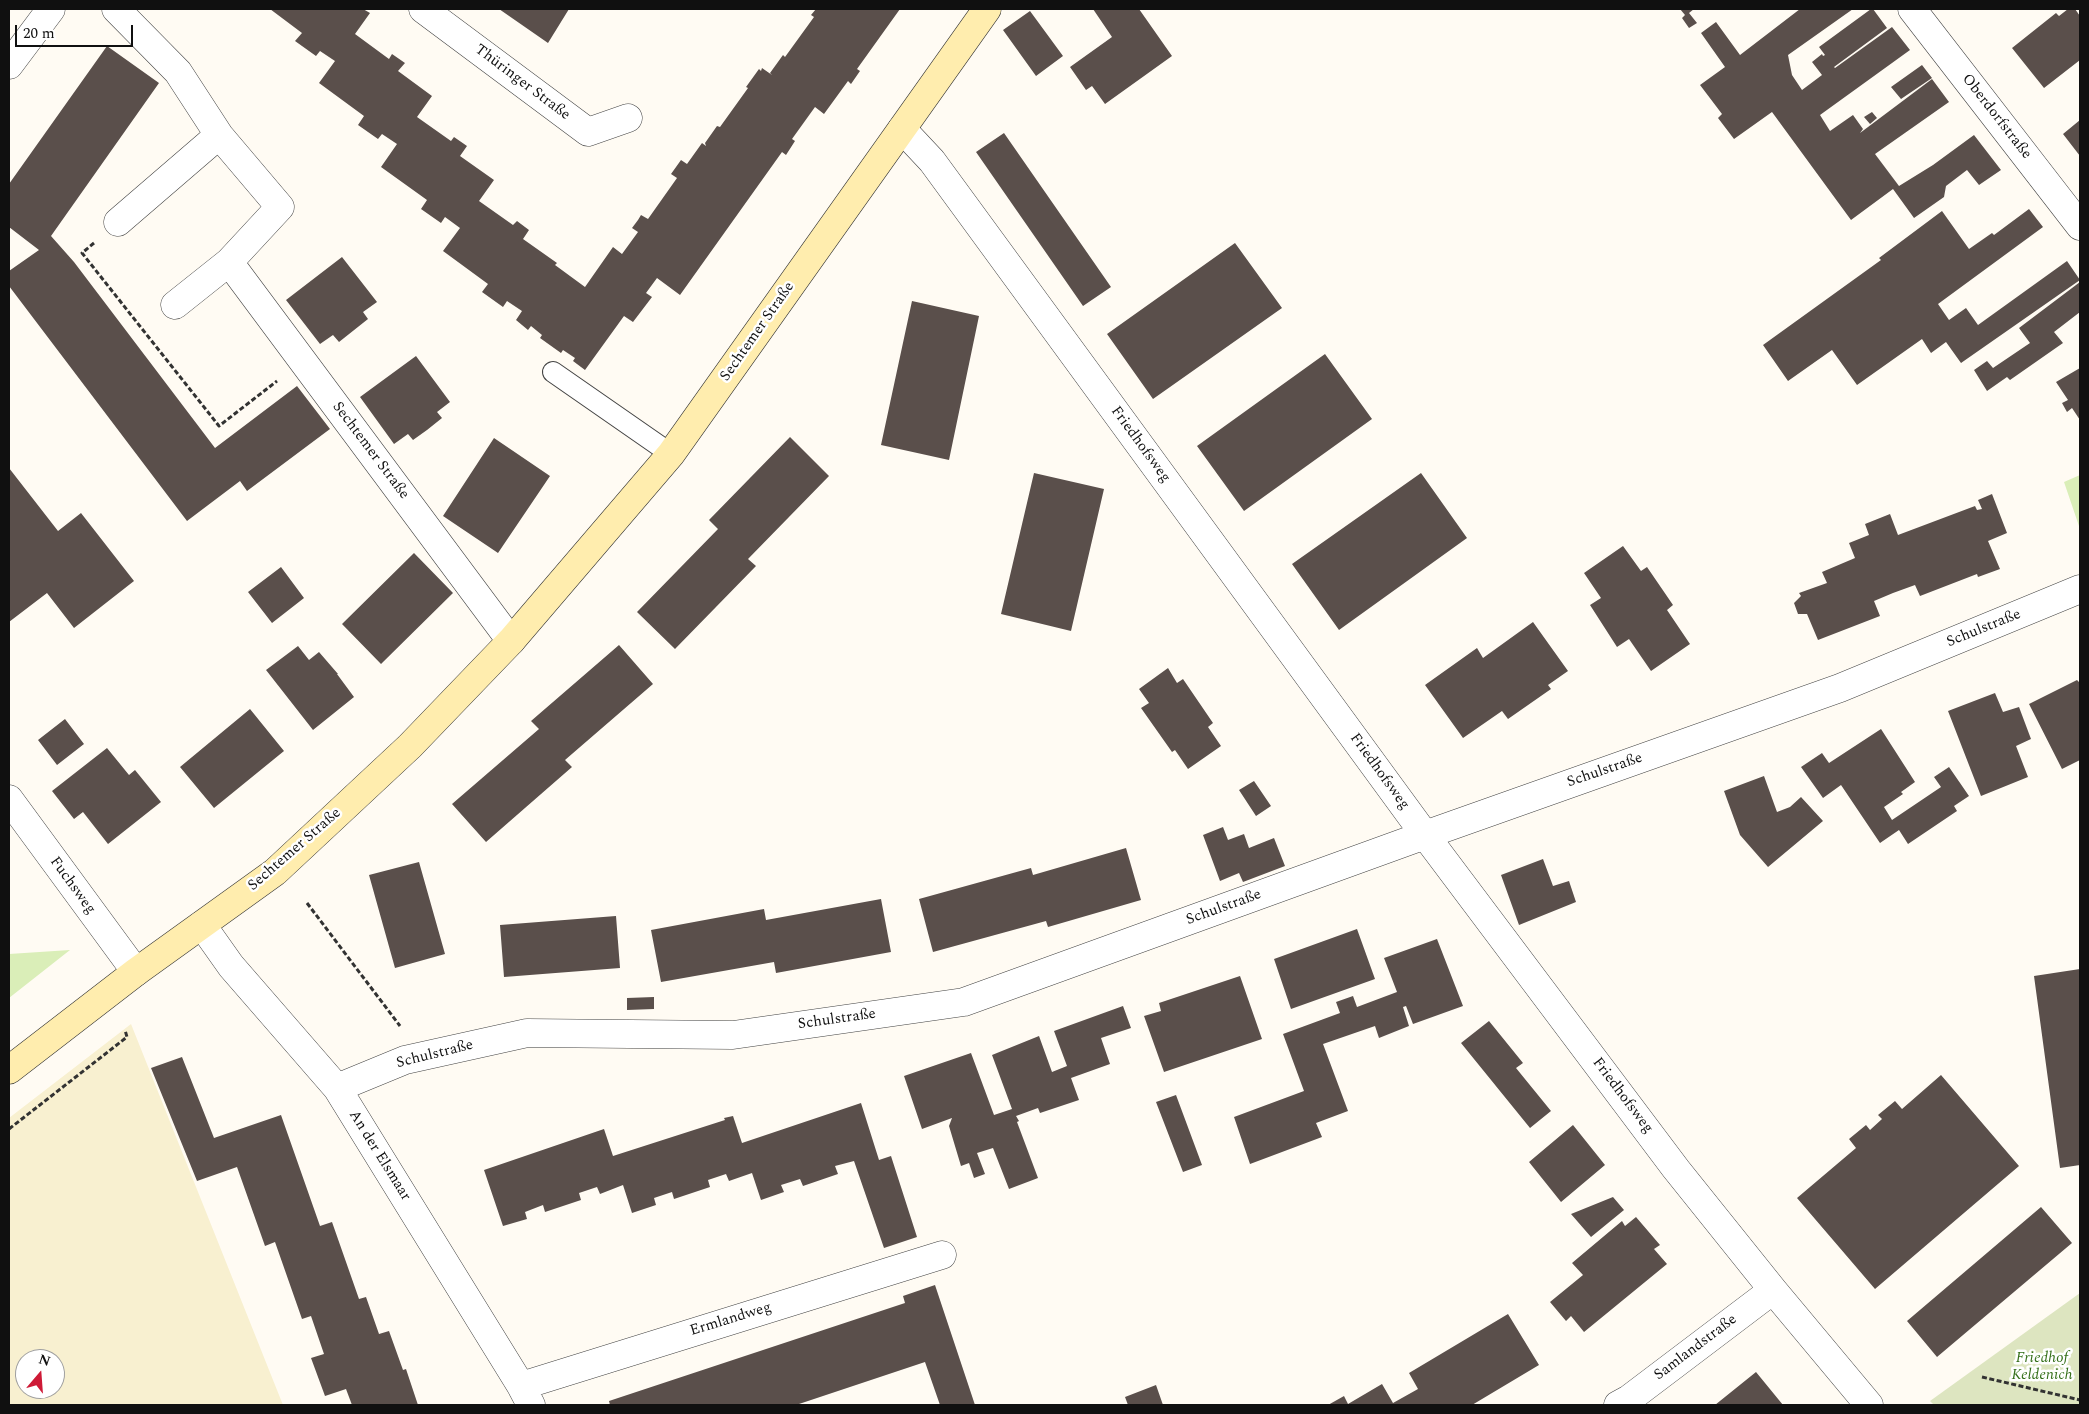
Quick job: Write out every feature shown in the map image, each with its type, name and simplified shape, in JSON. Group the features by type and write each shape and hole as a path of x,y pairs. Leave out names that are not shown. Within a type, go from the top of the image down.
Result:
{"street":[{"path":"9,65 51,9"},
{"path":"116,9 178,72 219,136 280,208 229,262 175,305"},
{"name":"Thüringer Straße","path":"423,9 588,132 628,118"},
{"name":"Sechtemer Straße","path":"9,1070 136,972 275,872 410,746 511,641 671,454 987,9"},
{"name":"Oberdorfstraße","path":"1912,9 2080,226"},
{"name":"Friedhofsweg","path":"902,129 932,162 1425,834 1676,1168 1773,1290 1869,1405"},
{"path":"118,222 219,136"},
{"name":"Sechtemer Straße","path":"229,262 511,641"},
{"name":"Schulstraße","path":"337,1088 405,1060 527,1033 733,1034 964,1002 1425,834 1840,688 2080,589"},
{"name":"Fuchsweg","path":"9,799 136,972"},
{"name":"An der Elsmaar","path":"202,926 231,966 337,1088 526,1395"},
{"name":"Ermlandweg","path":"526,1395 942,1255"},
{"name":"Samlandstraße","path":"1618,1405 1773,1290"}],"lane":[{"path":"552,372 671,454"}],"path":[{"path":"118,222 82,253 218,426 303,361"},
{"path":"307,903 422,1056"},
{"path":"9,1129 127,1037 125,1030"},
{"path":"1982,1377 2080,1400"}],"shaded area":[{"path":"131,1024 283,1405 9,1405 9,1118"}],"green space":[{"path":"2080,475 2080,529 2064,482"},
{"path":"70,950 9,998 9,954"},
{"name":"Friedhof Keldenich","path":"2080,1293 2080,1405 1934,1405 1930,1401"}],"building":[{"path":"270,9 363,9 370,13 355,34 389,59 392,54 405,63 398,71 432,96 417,117 451,141 454,137 467,146 460,156 494,180 479,201 513,225 517,221 529,230 523,239 557,263 555,265 585,287 613,247 622,254 638,232 632,228 641,215 648,219 677,178 671,174 681,160 687,164 702,143 706,146 705,143 717,126 720,127 759,69 761,71 762,68 772,75 770,73 783,55 785,57 814,17 811,15 816,9 900,9 857,69 860,71 851,84 848,81 824,114 815,107 792,139 795,141 786,155 782,152 680,295 657,278 646,293 652,297 633,322 624,316 585,370 573,361 575,358 563,350 561,353 540,338 542,335 531,326 528,330 516,320 522,311 507,301 503,307 482,292 488,284 443,251 460,228 445,217 441,223 421,209 427,200 381,167 397,144 382,134 378,139 358,125 364,116 319,83 335,61 320,51 316,56 295,41 302,33"},
{"path":"499,9 569,9 548,43"},
{"path":"1093,9 1139,9 1172,56 1105,104 1092,86 1086,90 1070,67 1112,37"},
{"path":"1680,9 1694,9 1689,13 1697,23 1689,28 1682,18 1685,15"},
{"path":"1800,9 1853,9 1788,55 1792,75 1802,90 1822,75 1812,62 1822,54 1823,56 1825,55 1819,47 1871,9 1873,9 1887,28 1834,67 1892,27 1910,50 1820,115 1830,131 1853,115 1863,129 1860,133 1932,79 1949,102 1875,154 1899,186 1933,165 1974,135 2001,170 1979,185 1967,170 1946,186 1944,197 1914,218 1893,189 1851,220 1772,112 1734,139 1718,118 1722,114 1700,85 1725,67 1701,33 1716,22 1740,55"},
{"path":"2068,9 2075,9 2080,16 2080,60 2044,88 2012,48 2056,13 2059,16"},
{"path":"1030,11 1063,56 1036,76 1003,30"},
{"path":"107,46 159,83 51,236 74,262 215,448 297,386 330,429 247,491 240,481 187,521 9,286 9,271 39,250 9,227 9,184"},
{"path":"1922,65 1932,78 1901,99 1891,87"},
{"path":"1872,112 1877,118 1870,124 1864,117"},
{"path":"2080,120 2080,156 2063,134"},
{"path":"1004,133 1111,287 1083,306 976,152"},
{"path":"2029,209 2043,227 1938,304 1949,320 1966,308 1978,325 2067,261 2080,280 1961,363 1946,342 1931,353 1922,339 1857,385 1832,350 1788,381 1763,345 1881,260 1879,258 1942,211 1969,249 1992,233 1994,235"},
{"path":"1235,243 1282,308 1153,399 1107,334"},
{"path":"342,257 377,302 363,312 368,319 339,342 333,335 320,344 286,300"},
{"path":"2080,282 2080,312 2054,332 2063,343 2010,380 2007,377 1987,391 1974,370 1987,361 1993,368 2030,343 2019,328"},
{"path":"912,301 979,316 949,460 881,445"},
{"path":"1325,354 1372,419 1244,511 1197,446"},
{"path":"416,356 450,402 437,412 442,418 427,430 413,440 408,434 394,444 360,397"},
{"path":"2080,368 2080,420 2072,408 2067,412 2062,403 2068,400 2056,382"},
{"path":"790,437 829,476 748,559 756,566 675,649 637,612 718,529 709,520"},
{"path":"494,438 550,476 498,553 443,516"},
{"path":"9,468 58,531 81,513 134,581 74,628 47,593 9,622"},
{"path":"1034,473 1104,489 1071,631 1001,614"},
{"path":"1421,473 1467,538 1339,630 1292,564"},
{"path":"1992,494 2007,533 1988,541 2000,569 1978,577 1977,574 1920,596 1915,585 1893,593 1874,601 1880,616 1818,640 1807,614 1798,614 1794,603 1801,596 1799,593 1827,583 1822,572 1855,558 1849,543 1869,535 1865,524 1890,514 1898,535 1975,506 1977,510 1982,509 1978,500"},
{"path":"1623,546 1641,571 1647,567 1673,605 1667,610 1690,644 1651,671 1629,639 1617,647 1590,605 1601,598 1584,573"},
{"path":"414,553 453,593 381,664 342,624"},
{"path":"281,567 304,598 272,623 248,592"},
{"path":"1533,622 1568,671 1548,685 1551,689 1508,719 1502,711 1463,738 1425,685 1477,648 1483,658"},
{"path":"619,645 653,684 565,760 572,767 486,842 452,804 539,729 531,721"},
{"path":"298,646 309,660 319,652 354,697 313,730 266,670"},
{"path":"1168,668 1177,683 1183,679 1213,723 1208,727 1221,746 1188,769 1175,750 1172,752 1141,708 1149,703 1139,689"},
{"path":"2077,680 2080,683 2080,760 2062,769 2029,704"},
{"path":"1995,693 2003,712 2019,707 2031,739 2016,746 2028,777 1981,796 1948,711"},
{"path":"250,709 284,751 214,808 180,767"},
{"path":"65,719 84,744 57,765 38,740"},
{"path":"1881,729 1915,782 1901,792 1903,794 1884,807 1892,820 1941,787 1934,777 1949,767 1969,796 1954,806 1957,811 1908,844 1899,830 1880,843 1841,785 1823,798 1801,767 1822,753 1829,763"},
{"path":"107,748 129,775 135,770 161,802 108,844 83,812 74,819 52,791"},
{"path":"1764,776 1777,812 1790,807 1801,797 1823,821 1768,867 1740,835 1724,791"},
{"path":"1254,781 1271,806 1256,816 1239,790"},
{"path":"1223,827 1228,840 1244,834 1249,848 1274,838 1285,866 1243,882 1239,873 1220,881 1203,835"},
{"path":"1126,848 1141,900 1048,927 1046,921 933,952 919,899 1031,868 1033,875"},
{"path":"1543,859 1553,886 1569,881 1576,902 1519,925 1501,875"},
{"path":"419,862 445,954 395,968 369,875"},
{"path":"881,899 891,952 776,973 774,962 661,982 651,930 764,909 766,920"},
{"path":"616,916 620,968 504,977 500,925"},
{"path":"1357,929 1375,979 1291,1009 1274,959"},
{"path":"1437,939 1463,1006 1413,1024 1406,1006 1403,1007 1409,1026 1379,1038 1375,1026 1323,1044 1348,1111 1316,1123 1322,1137 1250,1164 1234,1117 1304,1091 1283,1034 1340,1013 1336,1002 1353,996 1357,1007 1397,992 1384,958"},
{"path":"2080,969 2080,1165 2060,1168 2034,976"},
{"path":"1240,976 1262,1039 1164,1072 1144,1016 1161,1011 1159,1003"},
{"path":"654,997 654,1009 627,1010 627,998"},
{"path":"1123,1006 1131,1028 1101,1038 1110,1064 1071,1078 1079,1100 1040,1113 1038,1108 1016,1116 1038,1178 1009,1189 993,1148 977,1153 985,1174 974,1178 969,1163 961,1166 949,1126 952,1118 922,1129 904,1076 971,1053 994,1115 1012,1109 992,1055 1039,1036 1052,1072 1067,1066 1054,1031"},
{"path":"1489,1021 1523,1063 1516,1068 1551,1111 1530,1128 1461,1043"},
{"path":"182,1057 214,1138 281,1115 320,1226 332,1222 359,1299 366,1297 379,1334 389,1331 403,1370 406,1369 418,1405 352,1405 346,1389 325,1396 311,1358 324,1354 311,1316 302,1319 275,1242 265,1246 237,1167 197,1181 151,1068"},
{"path":"1941,1075 2019,1166 1875,1289 1797,1198 1856,1148 1849,1139 1866,1125 1870,1130 1882,1119 1878,1115 1895,1101 1902,1109"},
{"path":"1176,1095 1202,1165 1183,1172 1156,1102"},
{"path":"861,1103 879,1160 891,1156 917,1237 884,1248 854,1161 835,1166 838,1174 803,1186 800,1179 781,1185 784,1192 761,1200 752,1173 729,1181 726,1174 708,1180 710,1187 674,1199 672,1192 654,1198 656,1205 632,1213 623,1185 600,1194 597,1187 579,1193 581,1200 545,1212 543,1205 525,1212 527,1219 503,1226 484,1170 604,1129 613,1156 733,1116 742,1143"},
{"path":"1573,1125 1605,1165 1561,1202 1529,1162"},
{"path":"1613,1197 1624,1210 1591,1237 1571,1214"},
{"path":"2041,1207 2072,1243 1937,1357 1907,1321"},
{"path":"1636,1217 1660,1245 1654,1249 1667,1264 1584,1332 1571,1316 1566,1321 1550,1302 1583,1275 1572,1263 1622,1221 1625,1226"},
{"path":"935,1285 975,1405 940,1405 925,1362 796,1405 610,1405 609,1401 905,1303 903,1296"},
{"path":"1508,1314 1539,1365 1472,1405 1328,1405 1344,1396 1348,1404 1382,1384 1393,1403 1418,1389 1409,1373"},
{"path":"1756,1372 1783,1405 1715,1405"},
{"path":"1156,1385 1163,1405 1128,1405 1125,1397"}]}
